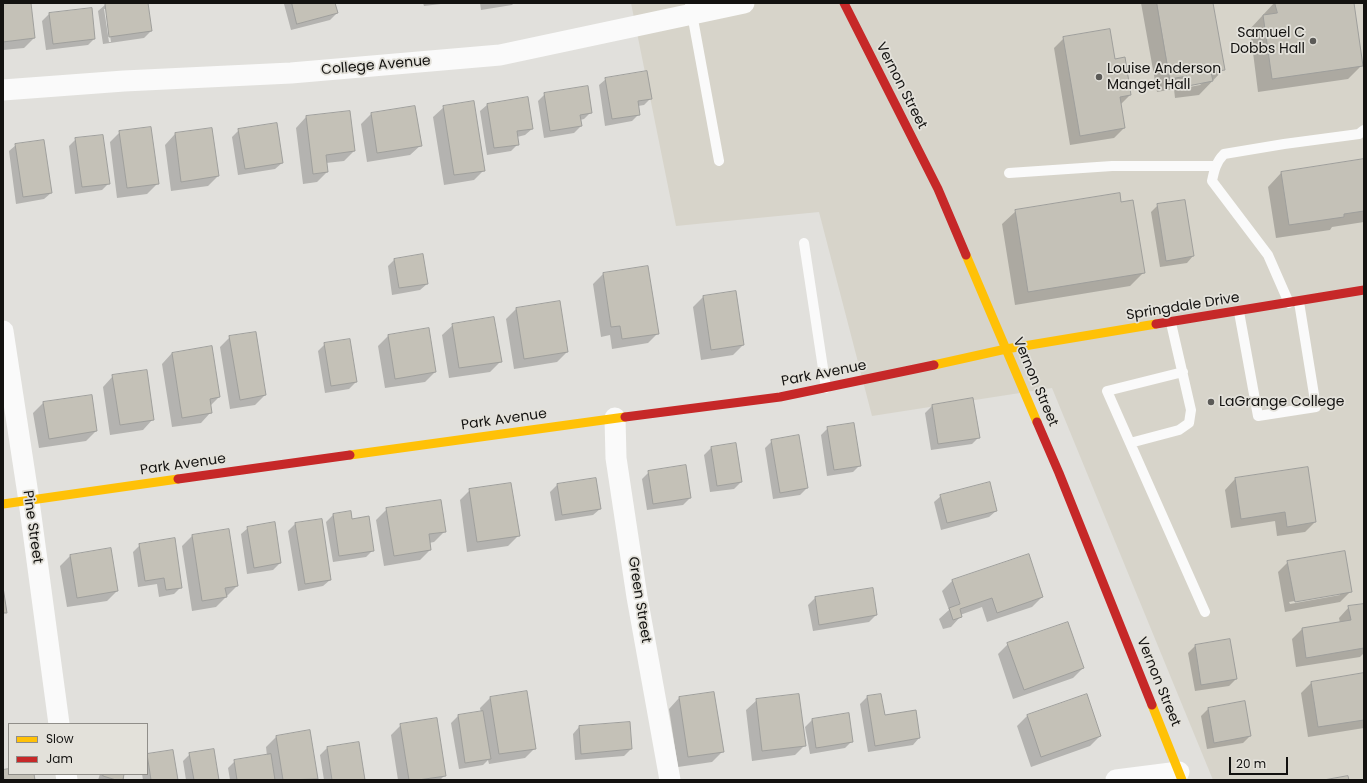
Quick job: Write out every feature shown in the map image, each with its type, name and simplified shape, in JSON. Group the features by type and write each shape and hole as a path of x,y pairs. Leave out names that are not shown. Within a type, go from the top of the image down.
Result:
{"street":[{"name":"College Avenue","path":"3,90 291,73 500,55 691,9 744,3"},
{"name":"Vernon Street","path":"844,3 938,189 1059,473 1180,776"},
{"name":"Springdale Drive","path":"1006,349 1294,303 1364,290"},
{"name":"Pine Street","path":"3,331 29,501 59,723"},
{"name":"Park Avenue","path":"3,504 615,418 780,397 1006,349"},
{"name":"Green Street","path":"615,418 616,458 637,597 670,780"},
{"path":"1116,780 1180,776"}],"lane":[{"path":"691,9 719,161"},
{"path":"1239,312 1258,416 1316,407 1294,303 1268,255 1212,182 1219,159 1224,154 1359,134 1364,130"},
{"path":"1009,174 1112,166 1216,166"},
{"path":"804,243 826,388"},
{"path":"1130,443 1179,430 1189,423 1191,410 1171,323"},
{"path":"1183,372 1107,391 1205,612"}],"shaded area":[{"name":"LaGrange College","path":"631,3 1364,3 1364,780 1213,780 1052,388 872,416 819,212 676,226"}],"building":[{"path":"3,3 31,3 35,38 3,42"},
{"path":"148,3 152,31 109,37 105,4"},
{"path":"292,3 335,3 338,13 297,24"},
{"path":"1157,3 1213,3 1225,70 1211,72 1213,81 1188,86 1187,76 1170,79"},
{"name":"Samuel C Dobbs Hall","path":"1275,3 1354,3 1363,66 1272,79 1263,15 1277,13"},
{"path":"92,8 95,39 53,44 49,13"},
{"name":"Louise Anderson Manget Hall","path":"1110,29 1115,59 1125,57 1131,95 1120,97 1125,128 1080,136 1063,37"},
{"path":"647,71 652,99 638,101 640,115 612,119 605,78"},
{"path":"588,86 592,113 580,115 582,126 550,131 544,93"},
{"path":"528,97 533,129 517,131 519,145 494,148 487,104"},
{"path":"474,101 485,171 454,175 443,106"},
{"path":"415,106 422,146 377,153 371,113"},
{"path":"350,111 355,151 326,155 328,172 313,174 306,116"},
{"path":"277,123 283,163 245,169 238,129"},
{"path":"151,127 159,184 127,188 119,131"},
{"path":"212,128 219,176 181,182 175,133"},
{"path":"103,135 110,184 82,187 75,138"},
{"path":"44,140 52,193 23,197 15,144"},
{"path":"1364,159 1364,211 1344,214 1344,217 1289,225 1281,172"},
{"path":"1120,193 1121,202 1133,200 1145,273 1028,292 1015,210"},
{"path":"1185,200 1194,256 1166,261 1157,204"},
{"path":"423,254 428,284 399,288 394,259"},
{"path":"648,266 659,334 622,339 620,326 611,327 603,273"},
{"path":"736,291 744,345 711,350 703,296"},
{"path":"560,301 568,352 524,359 516,308"},
{"path":"494,317 502,362 459,368 452,324"},
{"path":"429,328 436,372 395,379 388,335"},
{"path":"256,332 266,395 240,400 229,336"},
{"path":"350,339 357,382 331,386 324,343"},
{"path":"212,346 220,397 210,399 212,413 182,418 172,353"},
{"path":"147,370 154,420 120,425 112,375"},
{"path":"92,395 97,431 49,439 43,402"},
{"path":"973,398 980,438 938,444 932,405"},
{"path":"854,423 861,466 834,470 827,427"},
{"path":"799,435 808,488 780,493 771,440"},
{"path":"736,443 742,482 717,486 711,447"},
{"path":"686,465 691,498 653,504 648,471"},
{"path":"1308,467 1316,522 1287,527 1285,512 1241,519 1235,478"},
{"path":"596,478 601,509 562,515 557,484"},
{"path":"990,482 997,511 947,523 940,495"},
{"path":"511,483 520,536 477,542 469,489"},
{"path":"441,500 446,532 429,534 431,550 394,556 386,508"},
{"path":"351,511 352,519 369,516 374,551 339,556 333,514"},
{"path":"322,519 331,580 305,584 295,523"},
{"path":"275,522 281,563 254,568 247,527"},
{"path":"229,529 238,586 225,588 227,597 202,601 192,535"},
{"path":"175,538 182,588 166,590 164,578 145,581 139,544"},
{"path":"111,548 118,591 77,598 70,555"},
{"path":"1345,551 1352,592 1295,602 1287,561"},
{"path":"1029,554 1043,597 997,613 992,598 960,609 962,617 953,620 949,608 960,604 952,580"},
{"path":"3,587 7,613 3,613"},
{"path":"873,588 877,615 819,625 815,597"},
{"path":"1364,604 1364,648 1306,658 1302,628 1351,620 1348,606"},
{"path":"1068,622 1084,668 1024,690 1007,643"},
{"path":"1230,639 1237,679 1201,685 1195,645"},
{"path":"1364,673 1364,720 1318,727 1311,682"},
{"path":"527,691 536,749 499,754 490,697"},
{"path":"714,692 724,752 688,757 679,697"},
{"path":"799,694 806,746 762,751 756,699"},
{"path":"881,694 885,715 916,710 920,738 875,746 867,696"},
{"path":"1087,694 1101,736 1041,757 1027,715"},
{"path":"1245,701 1251,736 1214,743 1208,708"},
{"path":"483,711 491,759 465,763 458,715"},
{"path":"849,713 853,742 816,748 812,719"},
{"path":"437,718 446,776 409,780 400,724"},
{"path":"630,722 632,749 581,754 579,726"},
{"path":"310,730 318,779 283,780 276,736"},
{"path":"359,742 365,780 332,780 327,747"},
{"path":"214,749 219,780 194,780 189,753"},
{"path":"173,750 178,780 151,780 148,754"},
{"path":"271,754 275,780 237,780 234,760"},
{"path":"8,769 8,775 34,775 35,780 4,780 3,770"},
{"path":"124,775 123,780 116,780 103,776"},
{"path":"1348,776 1349,780 1324,780"}],"traffic: slow":[{"path":"966,255 1037,422"},
{"path":"934,365 1006,349 1156,324"},
{"path":"350,455 625,417"},
{"path":"3,504 178,479"},
{"path":"1152,705 1182,780"}],"traffic: jam":[{"path":"844,3 938,189 966,255"},
{"path":"1156,324 1364,290"},
{"path":"625,417 780,397 934,365"},
{"path":"1037,422 1152,705"},
{"path":"178,479 350,455"}],"place":[{"name":"Samuel C Dobbs Hall","path":"1313,41"},
{"name":"Louise Anderson Manget Hall","path":"1099,77"},
{"name":"LaGrange College","path":"1211,402"}]}
